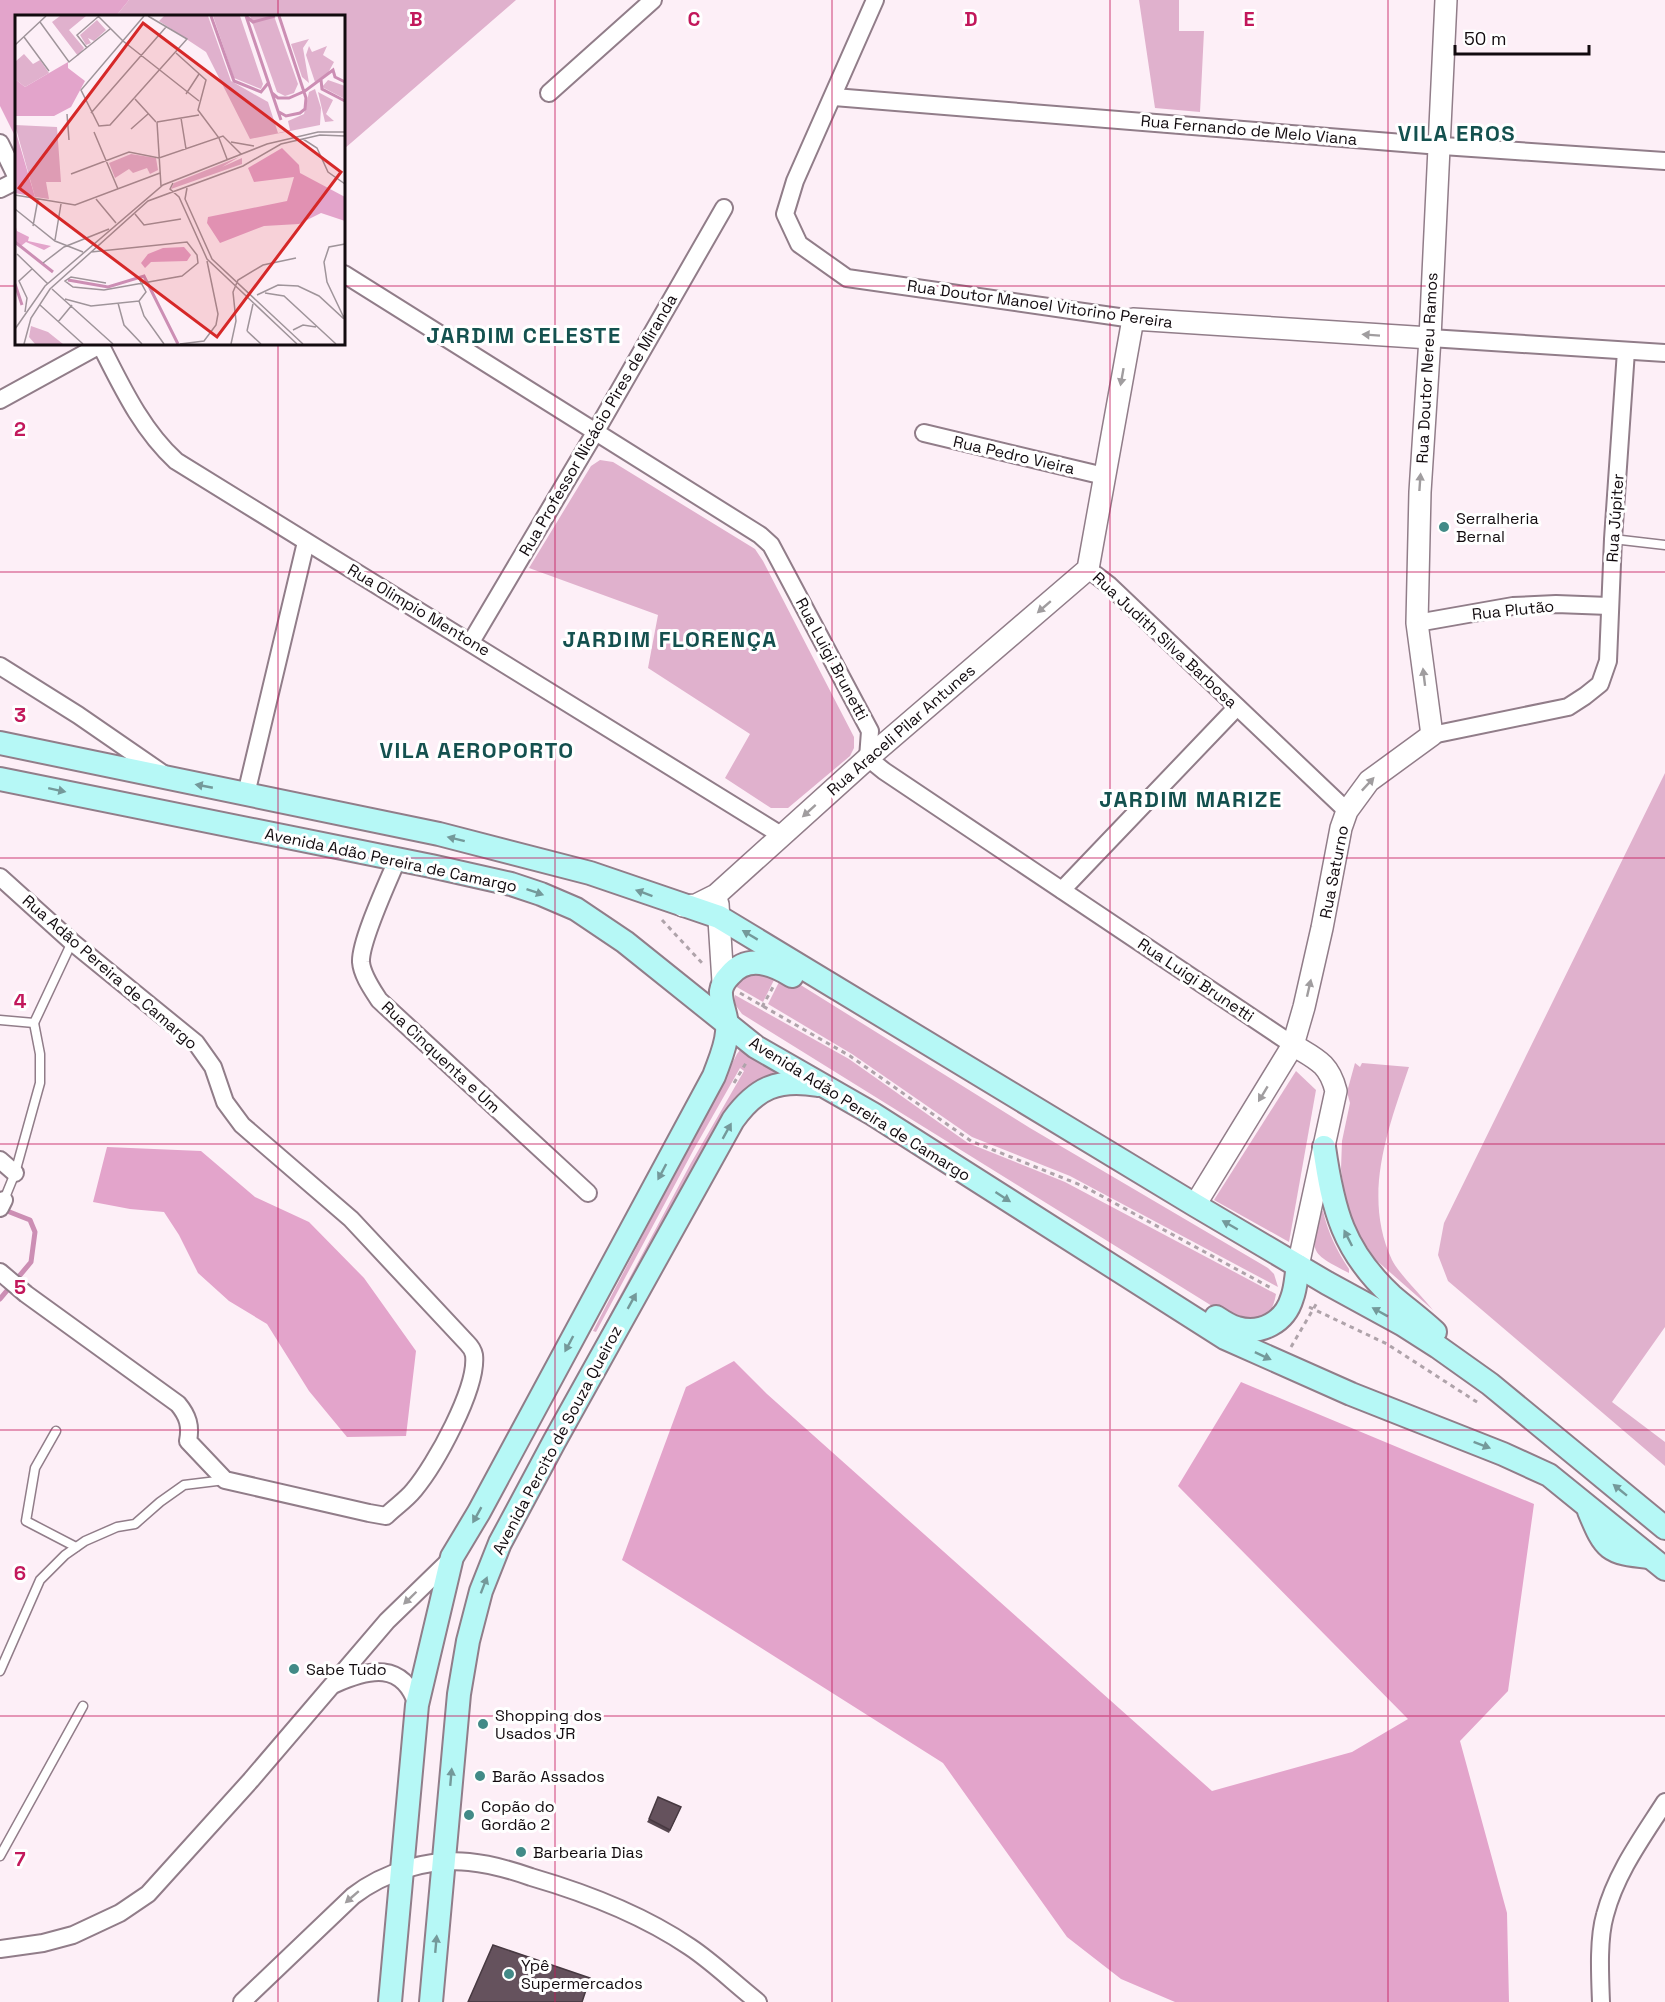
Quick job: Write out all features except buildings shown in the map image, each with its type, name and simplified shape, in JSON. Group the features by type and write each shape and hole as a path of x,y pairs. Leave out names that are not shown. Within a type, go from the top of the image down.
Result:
{"main road":[{"name":"Avenida Adão Pereira de Camargo","path":"0,743 439,834 590,873 719,917 1195,1205 1327,1283 1402,1324 1487,1395"},
{"name":"Avenida Adão Pereira de Camargo","path":"0,779 512,884 576,909 625,942 756,1047 829,1087 1225,1338 1331,1386 1503,1454 1549,1475 1657,1563"},
{"path":"728,1024 722,996 723,982 739,967 756,962 770,964 1070,1144 1157,1182"},
{"path":"695,998 713,1033 716,1070"},
{"name":"Avenida Percito de Souza Queiroz","path":"390,2002 417,1705 452,1557 479,1512 716,1070 723,1052 728,1024"},
{"name":"Avenida Percito de Souza Queiroz","path":"431,2002 459,1694 468,1641 481,1591 500,1543 738,1113 758,1093 778,1084 799,1082 829,1087"},
{"path":"1324,1147 1331,1193 1338,1218 1365,1267 1393,1296 1419,1318 1487,1395 1665,1527"},
{"path":"1034,1217 1089,1242 1234,1328 1260,1330 1273,1324 1286,1313 1292,1299 1298,1266"},
{"path":"1260,1243 1283,1268 1292,1299"}],"street":[{"path":"549,93 652,0"},
{"name":"Rua Doutor Manoel Vitorino Pereira","path":"875,0 795,181 785,214 799,244 846,278 1133,319 1665,353"},
{"name":"Rua Doutor Nereu Ramos","path":"1432,735 1418,623 1420,492 1430,338 1446,0"},
{"name":"Rua Fernando de Melo Viana","path":"834,97 1665,161"},
{"path":"0,142 15,174"},
{"path":"0,189 15,182"},
{"name":"Rua Professor Nicácio Pires de Miranda","path":"471,642 724,208"},
{"name":"Rua Luigi Brunetti","path":"345,275 760,535 771,545 870,731 868,758 884,771 1326,1066"},
{"name":"Rua Judith Silva Barbosa","path":"1133,319 1088,569 1109,585 1347,811"},
{"path":"0,400 98,345"},
{"name":"Rua Olimpio Mentone","path":"101,345 145,427 176,461 781,835"},
{"name":"Rua Júpiter","path":"1600,684 1608,661 1609,606 1626,351"},
{"name":"Rua Pedro Vieira","path":"924,434 1104,476"},
{"path":"246,794 306,542"},
{"name":"Rua Araceli Pilar Antunes","path":"683,906 696,906 716,895 868,758 1088,569"},
{"name":"Rua Plutão","path":"1418,623 1513,606 1556,604 1609,606"},
{"path":"0,666 103,732 172,780"},
{"name":"Rua Saturno","path":"1195,1205 1293,1044 1317,950 1341,828 1347,811 1369,781 1432,735 1568,707 1600,684"},
{"path":"1062,890 1237,707"},
{"path":"89,761 97,760 104,755 106,747 103,732"},
{"name":"Rua Cinquenta e Um","path":"397,860 364,941 361,962 367,982 379,1000 588,1193"},
{"name":"Rua Adão Pereira de Camargo","path":"1,881 196,1043 213,1067 225,1102 242,1125 351,1219 474,1353 473,1371 468,1390 440,1451 413,1492 386,1515 225,1480"},
{"path":"716,895 723,982"},
{"path":"1276,1072 1293,1061 1304,1059 1326,1066 1332,1076 1336,1091 1298,1266"},
{"path":"0,1160 15,1173"},
{"path":"2,1275 178,1404 187,1414 190,1430 188,1441 225,1480"},
{"path":"0,1949 43,1943 73,1935 120,1913 148,1894 251,1780 387,1621 452,1557"},
{"path":"332,1686 360,1674 382,1671 406,1683 414,1694 417,1705"},
{"path":"1601,2002 1600,1968 1604,1916 1621,1871 1665,1802"},
{"path":"446,1835 459,1856 468,1862"},
{"path":"242,2002 367,1885 403,1870 443,1863 468,1862 505,1869 563,1886 646,1921 691,1948 758,2002"}],"lane":[{"path":"1613,539 1665,545"},
{"path":"2,1204 15,1173 40,1083 40,1054 34,1023 72,942"},
{"path":"0,1020 34,1023"},
{"path":"57,1431 35,1467 26,1521 76,1547"},
{"path":"0,1671 40,1580 65,1555 85,1541 117,1527 135,1524 184,1485 225,1480"},
{"path":"0,1856 82,1706"}],"path":[{"path":"762,1007 850,1056 971,1141 1083,1186 1292,1299 1487,1395"},
{"path":"1287,1354 1327,1283"}],"shaded area":[{"path":"0,0 129,0 117,15 15,15 15,136 0,106"},
{"path":"129,0 516,0 345,148 345,15 117,15"},
{"path":"1139,0 1179,0 1179,31 1204,31 1200,112 1155,108"},
{"path":"600,460 613,462 755,549 763,561 854,737 854,748 850,756 788,808 771,808 725,778 750,734 648,668 658,615 529,568 591,466"},
{"path":"1665,773 1665,1327 1612,1402 1665,1442 1665,1466 1448,1281 1438,1255 1444,1223"},
{"path":"743,972 778,972 763,1002 735,986"},
{"path":"783,974 1030,1128 1268,1268 1274,1274 1278,1287 1070,1176 972,1137 852,1054 768,1004"},
{"path":"735,995 849,1059 968,1143 1065,1182 1276,1294 1271,1310 1267,1315 1256,1320 1233,1319 742,1014 734,1003"},
{"path":"744,1049 778,1071 750,1086 727,1108 603,1334 600,1333 691,1163 744,1071 740,1068 596,1332 593,1331 737,1054"},
{"path":"1355,1063 1360,1067 1362,1063 1409,1067 1386,1138 1381,1163 1379,1212 1383,1236 1395,1266 1433,1310 1376,1260 1361,1238 1350,1214 1341,1169 1342,1141 1350,1103 1347,1092"},
{"path":"1296,1071 1316,1090 1289,1242 1214,1200"},
{"path":"107,1147 201,1151 255,1197 309,1222 364,1278 416,1351 406,1436 347,1437 309,1391 267,1324 229,1301 198,1273 179,1235 164,1212 93,1202"},
{"path":"1320,1210 1323,1211 1330,1234 1349,1273 1326,1260 1316,1250 1314,1243"},
{"path":"734,1361 767,1394 1212,1791 1352,1752 1408,1719 1178,1486 1241,1382 1534,1504 1508,1691 1460,1741 1507,1913 1509,2002 1175,2002 1121,1979 1067,1937 943,1763 622,1560 686,1387"}],"waterway":[{"path":"0,1299 31,1262 35,1232 30,1220 2,1209"}],"place":[{"name":"Serralheria Bernal","path":"1444,527"},
{"name":"Sabe Tudo","path":"294,1669"},
{"name":"Shopping dos Usados JR","path":"483,1724"},
{"name":"Barão Assados","path":"480,1776"},
{"name":"Copão do Gordão 2","path":"469,1815"},
{"name":"Barbearia Dias","path":"521,1852"},
{"name":"Ypê Supermercados","path":"509,1974"}],"district":[{"name":"VILA EROS","path":"1457,133"},
{"name":"JARDIM CELESTE","path":"524,335"},
{"name":"JARDIM FLORENÇA","path":"670,639"},
{"name":"VILA AEROPORTO","path":"477,750"},
{"name":"JARDIM MARIZE","path":"1191,799"}]}
